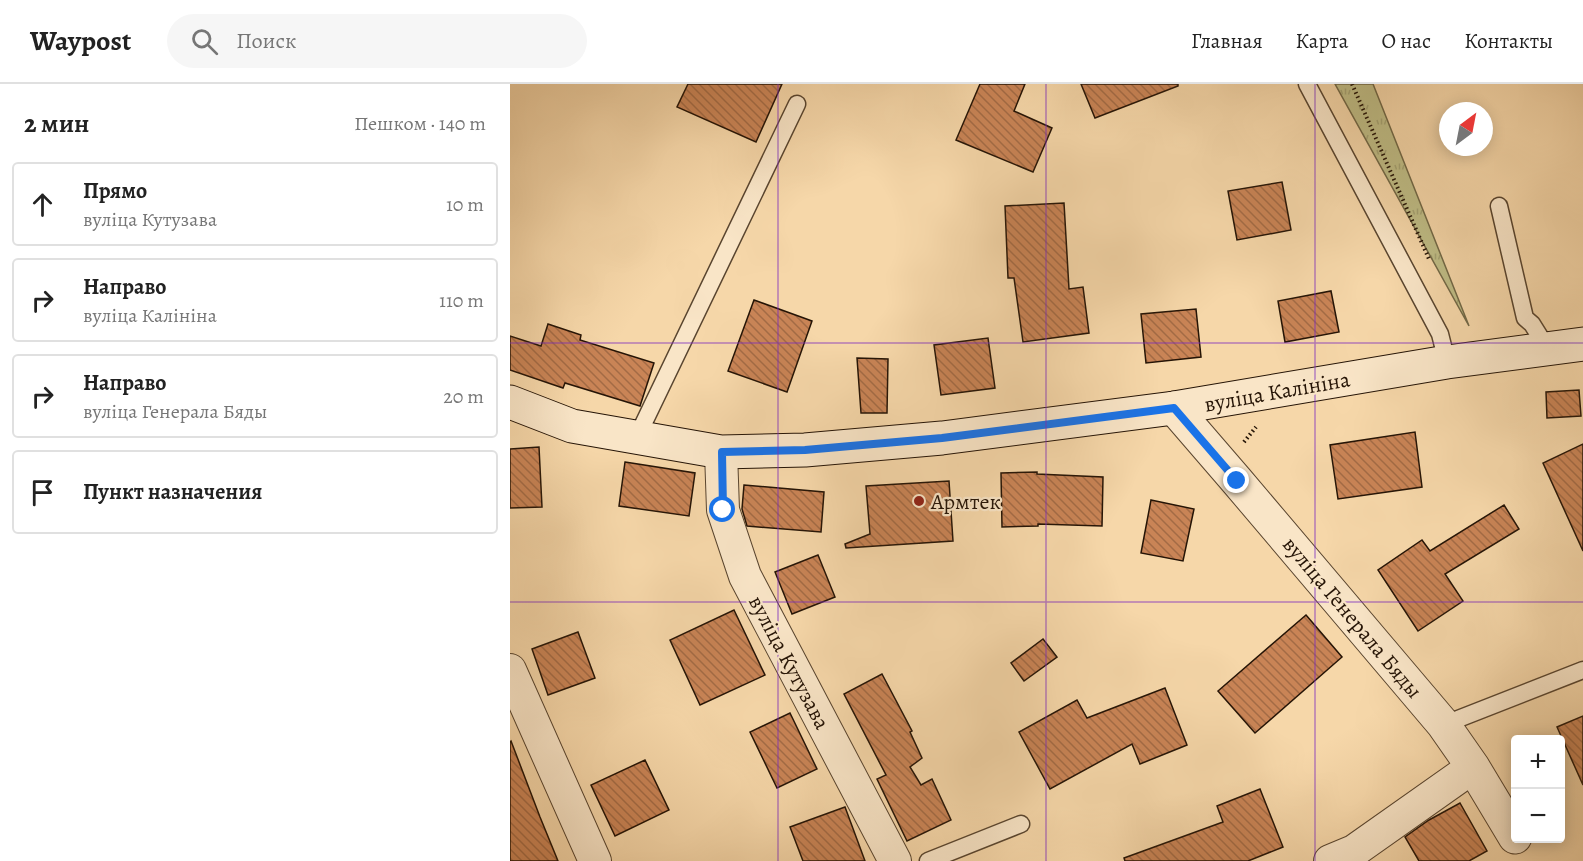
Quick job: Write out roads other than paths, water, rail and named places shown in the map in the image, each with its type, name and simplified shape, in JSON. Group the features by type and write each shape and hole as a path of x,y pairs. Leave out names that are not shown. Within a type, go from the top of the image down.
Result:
{"main road":[{"name":"вуліца Калініна","path":"510,402 572,426 722,452 805,450 942,438 1174,408 1447,362 1583,344"},
{"name":"вуліца Генерала Бяды","path":"1174,408 1443,724 1473,767 1511,830"},
{"name":"вуліца Генерала Бяды","path":"1519,843 1530,861"}],"street":[{"name":"вуліца Кутузава","path":"722,452 723,510 745,576 894,861"},
{"path":"510,670 519,715 594,861"},
{"path":"1330,861 1354,851 1473,767"}],"lane":[{"path":"1307,84 1440,334 1447,362"},
{"path":"637,438 797,104"},
{"path":"1499,206 1525,318 1532,324 1547,348"},
{"path":"1443,724 1583,670"},
{"path":"928,861 1021,824"}],"place":[{"name":"Армтек","path":"919,501"}]}
